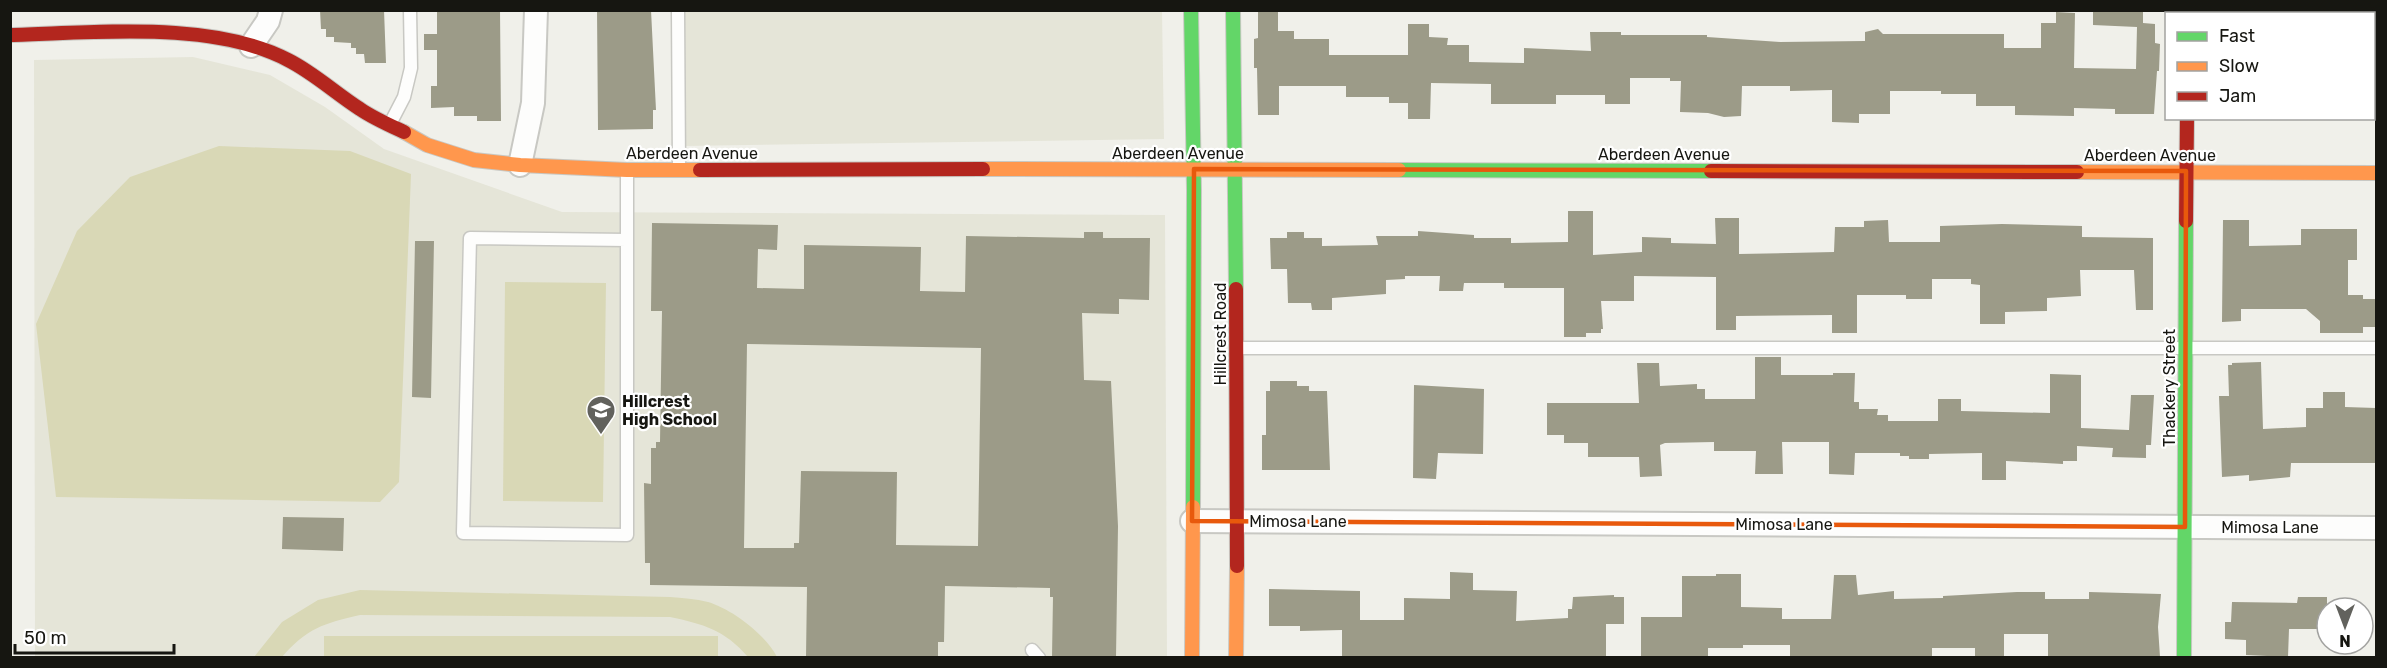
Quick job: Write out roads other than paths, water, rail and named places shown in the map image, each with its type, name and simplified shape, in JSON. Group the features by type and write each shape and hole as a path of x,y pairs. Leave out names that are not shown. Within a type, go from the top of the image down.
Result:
{"street":[{"path":"251,46 268,21 271,10"},
{"path":"520,165 533,103 536,10"},
{"name":"Hillcrest Road","path":"1191,10 1194,169 1192,657"},
{"name":"Hillcrest Road","path":"1233,10 1238,521 1236,657"},
{"name":"Aberdeen Avenue","path":"10,34 142,27 198,34 251,46 287,59 321,80 360,109 427,145 474,160 520,165 627,170 1194,169 2376,173"},
{"name":"Thackery Street","path":"2184,657 2187,120"},
{"name":"Mimosa Lane","path":"1192,521 2376,528"}],"lane":[{"path":"389,125 404,97 411,68 410,10"},
{"path":"678,10 680,170"},
{"path":"627,170 627,240 627,535 463,533 470,238 627,240"},
{"path":"1237,348 2376,348"}],"place":[{"name":"Hillcrest High School","path":"601,436"}]}
